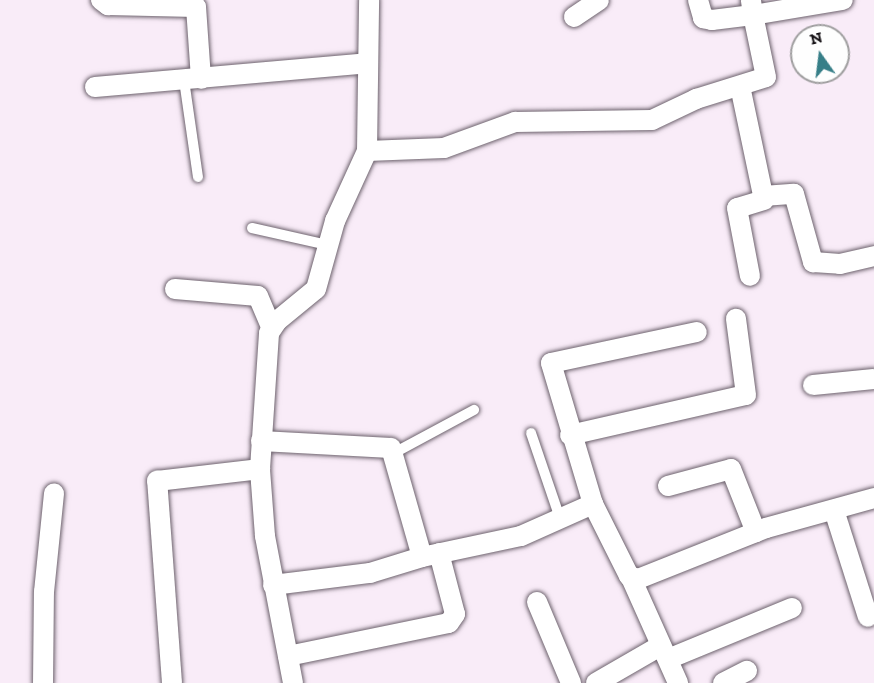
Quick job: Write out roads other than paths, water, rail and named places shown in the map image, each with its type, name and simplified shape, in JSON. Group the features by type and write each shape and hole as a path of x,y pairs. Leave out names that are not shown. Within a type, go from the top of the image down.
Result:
{"street":[{"path":"101,0 108,5 191,4 196,7 192,79"},
{"path":"271,327 311,297 327,245 367,151 369,0"},
{"path":"574,17 599,0"},
{"path":"698,0 700,14 706,20 752,7 843,0"},
{"path":"367,151 444,148 524,121 652,120 696,99 766,77 752,7"},
{"path":"95,87 367,63"},
{"path":"740,86 763,196 763,202 737,208 750,276"},
{"path":"763,196 794,194 813,262 840,264 874,255"},
{"path":"175,289 251,294 260,298 271,327 260,469 273,585 293,683"},
{"path":"570,435 746,395 736,318"},
{"path":"678,683 632,580 592,504 570,435 551,363 697,332"},
{"path":"813,385 874,379"},
{"path":"261,441 385,445 394,453 454,614 449,623 288,656"},
{"path":"172,683 157,481 260,469"},
{"path":"668,486 731,469 756,532"},
{"path":"43,683 44,592 54,494"},
{"path":"632,580 756,532 874,498"},
{"path":"273,585 370,573 431,555 521,536 592,504"},
{"path":"834,510 868,617"},
{"path":"537,602 571,683"},
{"path":"596,683 664,652 792,608"},
{"path":"723,683 747,671"}],"lane":[{"path":"192,79 198,177"},
{"path":"252,228 327,245"},
{"path":"394,453 474,410"},
{"path":"531,433 560,518"}]}
